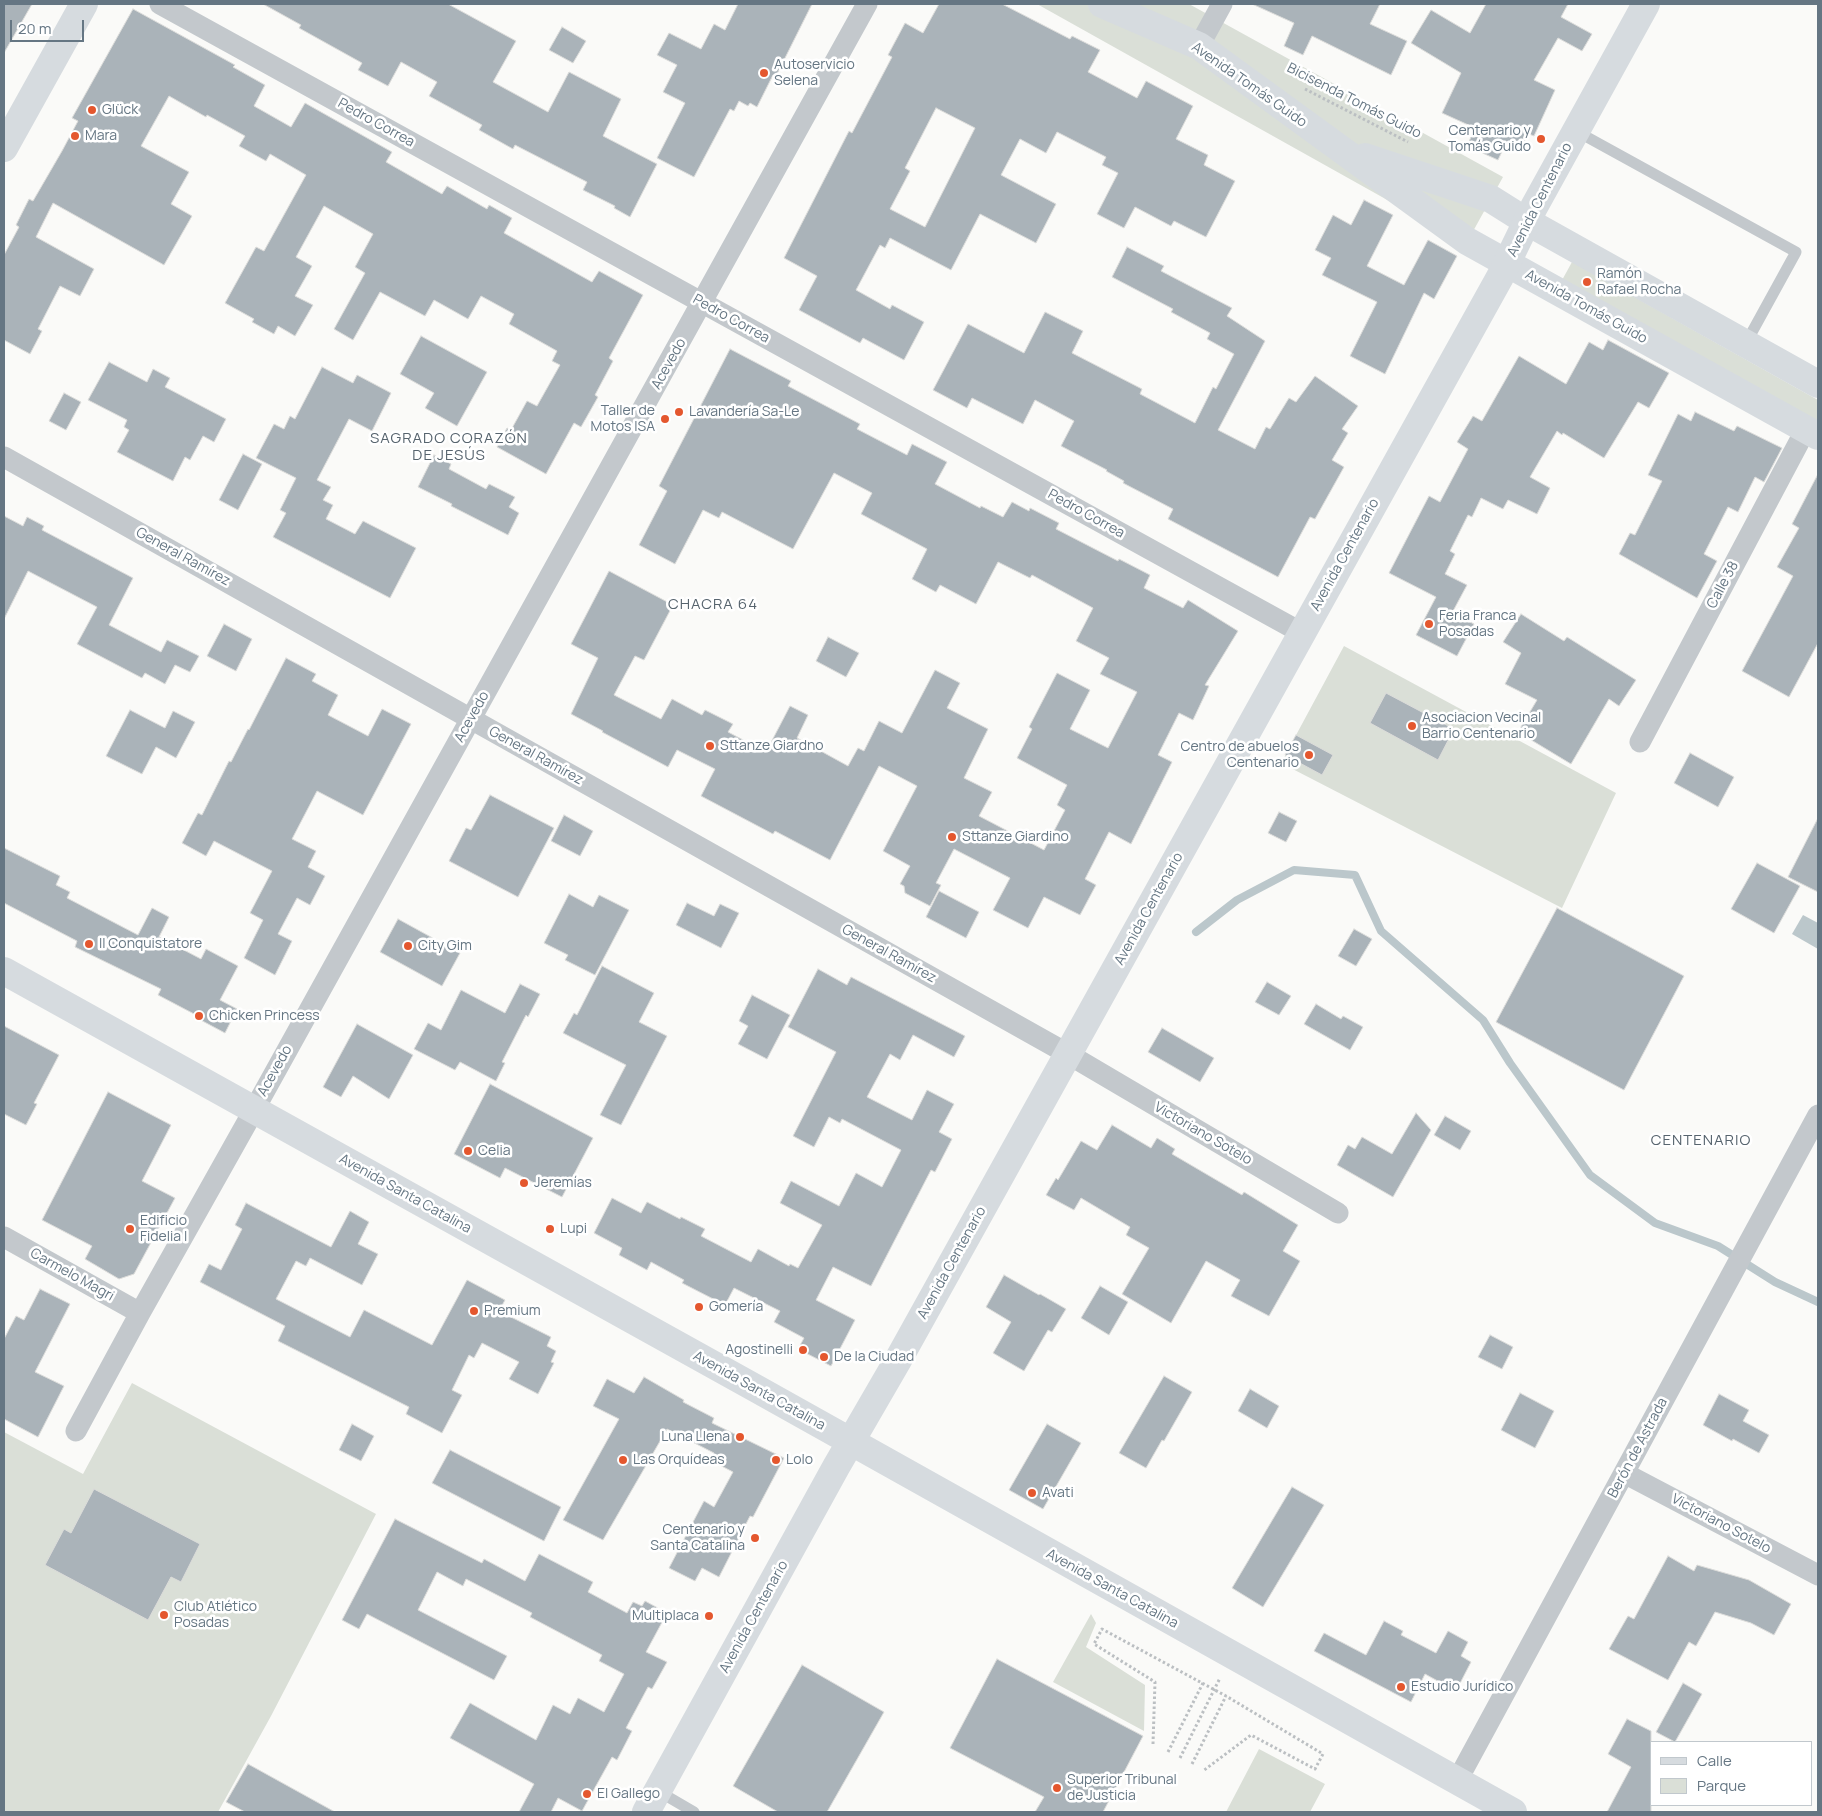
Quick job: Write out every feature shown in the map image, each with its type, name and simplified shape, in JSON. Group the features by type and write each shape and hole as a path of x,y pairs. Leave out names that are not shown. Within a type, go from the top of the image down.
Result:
{"main road":[{"path":"4,148 84,4"},
{"name":"Avenida Tomás Guido","path":"1102,4 1198,46 1467,241 1812,432"},
{"name":"Avenida Centenario","path":"652,1802 850,1442 898,1360 1507,264 1526,221 1646,4"},
{"name":"Avenida Tomás Guido","path":"1338,148 1490,199 1818,384"},
{"name":"Avenida Santa Catalina","path":"4,971 1513,1812"}],"street":[{"name":"Pedro Correa","path":"160,4 1302,633"},
{"name":"Acevedo","path":"76,1431 867,4"},
{"path":"1198,46 1222,4"},
{"name":"Calle 38","path":"1640,742 1812,432"},
{"name":"General Ramírez","path":"4,457 1068,1054"},
{"name":"Victoriano Sotelo","path":"1068,1054 1338,1213"},
{"name":"Berón de Astrada","path":"1457,1781 1818,1116"},
{"name":"Carmelo Magri","path":"4,1237 140,1313"},
{"name":"Victoriano Sotelo","path":"1624,1473 1818,1575"}],"lane":[{"path":"1576,131 1796,252 1746,343"},
{"path":"652,1802 694,1812"}],"path":[{"name":"Bicisenda Tomás Guido","path":"1302,87 1408,142"},
{"path":"1153,1744 1155,1682 1094,1644 1102,1629 1226,1696 1323,1754 1315,1768 1251,1735 1203,1770"},
{"path":"1168,1752 1203,1683"},
{"path":"1180,1758 1214,1690"},
{"path":"1192,1764 1226,1696"}],"green space":[{"path":"1037,4 1189,4 1503,177 1466,244"},
{"path":"1572,262 1818,400 1818,425 1561,282"},
{"path":"1344,646 1616,793 1562,908 1281,763"},
{"name":"Club Atlético Posadas","path":"132,1383 376,1514 271,1716 218,1812 4,1812 4,1432 83,1474"},
{"path":"1091,1614 1096,1623 1086,1647 1145,1685 1144,1731 1053,1682"},
{"path":"1259,1749 1325,1784 1310,1812 1226,1812"}],"shaded area":[{"path":"1803,915 1818,923 1818,949 1792,934"}],"building":[{"path":"4,4 32,4 4,53"},
{"path":"263,4 448,4 516,41 493,82 548,112 569,72 621,99 603,136 657,164 630,217 614,208 615,206 583,190 587,182 515,145 513,149 479,130 482,125 429,96 437,82 401,62 388,86 358,70 362,63 299,28 301,25"},
{"path":"738,4 812,4 776,76 773,75 757,107 750,103 748,106 739,101 734,111 730,109 694,177 657,158 685,103 663,92 677,65 657,55 669,33 701,49 714,24 725,30"},
{"path":"939,4 1002,4 1070,39 1072,36 1100,50 1088,72 1137,98 1146,81 1193,106 1176,139 1208,155 1204,165 1235,181 1206,237 1174,221 1171,226 1135,207 1124,228 1097,214 1118,173 1102,165 1106,157 1057,132 1046,153 1020,139 1001,175 1056,204 1036,243 980,214 951,270 890,238 885,248 880,245 856,290 890,309 892,305 924,322 904,360 863,338 860,343 799,310 817,276 784,258 849,131 852,133 892,57 888,55 905,23 923,33","holes":["936,108 975,128 925,227 890,209 910,171 905,168"]},
{"path":"1252,4 1380,4 1370,24 1407,41 1391,75 1312,36 1303,55 1284,46 1294,23"},
{"path":"1486,4 1568,4 1561,17 1592,34 1582,51 1558,38 1534,80 1555,90 1534,136 1529,134 1524,142 1519,140 1515,150 1505,145 1498,160 1467,146 1475,128 1442,113 1461,73 1411,43 1431,10 1470,33"},
{"path":"133,9 235,65 233,67 265,85 254,106 291,127 305,103 392,152 386,162 442,194 447,186 487,209 489,205 512,218 504,233 592,282 599,271 643,295 609,358 613,361 595,395 598,397 581,427 574,423 546,474 497,447 507,428 511,430 527,401 537,406 560,365 552,361 557,351 509,324 514,314 481,296 468,319 434,300 425,316 380,292 353,340 334,329 365,273 355,267 373,234 324,206 296,257 312,266 295,296 313,305 295,336 278,326 274,334 252,322 254,319 225,303 256,247 264,251 306,175 270,154 266,161 239,146 245,136 169,96 141,146 189,172 171,204 192,216 164,265 53,203 36,237 94,269 80,296 60,286 38,329 42,331 30,354 4,340 4,255 19,227 16,225 29,199 33,201 62,151 78,121 72,118"},
{"path":"562,27 586,41 573,63 549,50"},
{"path":"1364,200 1393,215 1367,266 1404,285 1428,240 1457,256 1434,299 1424,293 1385,374 1350,356 1377,302 1322,275 1331,258 1315,250 1333,215 1351,225"},
{"path":"1127,247 1164,266 1161,271 1232,308 1227,316 1265,341 1218,430 1255,449 1266,427 1270,429 1289,398 1296,402 1315,376 1358,406 1342,429 1348,433 1332,460 1344,467 1315,519 1310,517 1278,577 1168,519 1173,509 1123,483 1124,481 1107,470 1061,446 1074,421 1035,400 1023,424 972,398 967,408 933,390 968,324 1024,353 1045,312 1083,331 1072,353 1142,389 1140,394 1195,423 1213,387 1216,389 1234,354 1207,339 1210,333 1171,312 1173,309 1112,277"},
{"path":"421,336 487,372 457,426 425,408 434,393 400,374"},
{"path":"1608,340 1669,373 1649,408 1638,402 1604,458 1557,431 1530,477 1550,488 1537,514 1508,500 1503,509 1481,498 1472,517 1468,515 1450,551 1455,554 1445,574 1467,585 1452,613 1474,624 1457,656 1416,635 1436,597 1389,573 1429,496 1440,502 1468,449 1457,442 1473,416 1482,421 1519,356 1566,384 1589,342 1603,350"},
{"path":"730,349 791,381 788,386 860,424 857,429 907,455 912,444 947,462 935,484 980,508 981,506 1003,517 1012,502 1029,511 1030,508 1059,523 1056,529 1150,575 1144,588 1183,608 1188,600 1238,631 1205,685 1209,686 1193,720 1179,713 1158,755 1172,762 1131,844 1109,832 1085,879 1096,885 1080,915 1044,897 1028,928 993,910 1010,878 954,849 936,883 941,885 930,906 905,893 904,886 900,884 910,866 883,851 917,786 879,766 830,860 775,831 773,834 701,796 715,769 677,750 668,767 571,714 598,658 571,644 609,571 673,605 644,660 635,656 614,695 661,719 672,699 702,715 705,710 733,724 728,732 766,752 790,706 808,715 797,738 848,766 858,748 864,751 879,721 902,733 935,670 960,683 947,708 988,729 964,778 992,792 979,816 1044,850 1065,810 1057,805 1067,785 1017,758 1032,729 1029,727 1057,673 1090,690 1070,729 1108,748 1137,692 1100,674 1109,658 1076,641 1093,608 1032,575 1030,578 998,562 976,604 940,585 936,592 912,579 927,549 861,514 872,493 834,473 793,549 722,512 719,518 703,510 675,564 639,545 667,491 659,486"},
{"path":"109,362 147,382 153,369 170,378 165,387 226,419 214,442 203,436 190,460 185,457 173,481 117,452 129,430 124,427 127,420 88,400"},
{"path":"322,367 353,383 357,375 391,393 372,431 349,419 317,480 331,487 323,500 333,505 326,519 355,534 363,521 416,548 390,598 273,537 286,513 280,510 296,478 256,458 274,424 284,429 290,416 295,419"},
{"path":"64,393 81,402 66,430 49,421"},
{"path":"1695,412 1734,431 1737,426 1782,448 1764,482 1755,477 1738,512 1728,507 1704,554 1717,561 1697,598 1619,554 1630,533 1635,535 1662,481 1648,475 1678,414 1691,421"},
{"path":"243,454 262,464 238,510 219,500"},
{"path":"434,455 451,464 449,469 486,489 489,484 515,497 509,507 519,513 508,535 418,487"},
{"path":"1818,474 1818,643 1789,697 1742,671 1793,576 1777,567 1799,528 1792,524"},
{"path":"4,516 23,526 27,517 44,526 42,530 133,578 109,625 161,652 167,640 199,656 190,672 175,665 165,684 145,673 142,678 77,644 97,607 28,571 4,619"},
{"path":"1521,614 1564,641 1567,637 1636,680 1619,706 1609,699 1571,764 1518,732 1537,700 1505,684 1521,653 1503,642"},
{"path":"224,624 252,639 236,671 207,656"},
{"path":"828,637 859,653 846,677 816,661"},
{"path":"286,658 316,674 312,681 338,695 328,715 368,736 382,709 411,724 363,815 317,791 292,839 316,851 308,867 325,876 310,905 297,898 278,934 292,941 275,975 244,958 263,920 250,913 272,871 214,841 206,856 182,843 198,813 202,815 229,761 231,762 249,730"},
{"name":"Asociacion Vecinal Barrio Centenario","path":"1386,693 1454,729 1438,760 1370,723"},
{"path":"130,710 165,728 173,711 195,722 176,758 156,747 142,774 106,756"},
{"name":"Centro de abuelos Centenario","path":"1296,735 1333,755 1322,775 1285,755"},
{"path":"1690,753 1734,777 1718,807 1674,783"},
{"path":"490,795 554,828 518,897 449,861 466,828 471,830"},
{"path":"1279,812 1297,821 1286,842 1268,833"},
{"path":"564,815 593,831 580,856 551,841"},
{"path":"1818,818 1818,892 1788,877"},
{"path":"4,848 60,876 56,885 70,892 67,898 138,935 152,908 169,917 159,937 201,959 206,949 238,966 220,1000 237,1009 225,1033 158,995 161,989 75,947 77,941 4,903"},
{"path":"1757,863 1800,886 1774,933 1731,909"},
{"path":"939,891 979,912 966,938 926,917"},
{"path":"569,894 593,907 599,895 629,910 595,975 565,960 568,955 544,943"},
{"path":"687,903 714,916 720,904 739,913 721,948 676,925"},
{"path":"1557,908 1684,976 1624,1090 1496,1022"},
{"path":"398,919 460,953 442,986 380,952"},
{"path":"1354,929 1372,939 1356,966 1338,956"},
{"path":"602,966 654,993 639,1022 667,1036 621,1125 600,1115 626,1065 563,1033 574,1013 577,1015"},
{"path":"818,969 847,985 851,977 965,1036 954,1057 913,1035 900,1060 890,1054 867,1097 912,1120 927,1090 954,1104 939,1132 952,1139 935,1172 931,1170 871,1286 833,1267 816,1300 855,1320 831,1366 798,1349 804,1338 774,1322 780,1311 734,1288 725,1305 682,1283 684,1280 651,1262 647,1270 619,1255 622,1248 594,1233 612,1198 641,1213 647,1202 705,1229 701,1236 751,1262 758,1249 789,1266 790,1264 798,1268 822,1225 780,1203 791,1181 839,1206 856,1173 882,1187 901,1150 842,1119 840,1123 829,1117 814,1147 793,1136 836,1052 788,1027"},
{"path":"1267,982 1291,996 1279,1015 1255,1002"},
{"path":"520,984 540,994 528,1017 526,1015 502,1062 505,1063 496,1081 460,1062 455,1070 414,1049 428,1023 441,1030 461,990 505,1013"},
{"path":"752,995 790,1015 767,1059 738,1044 748,1026 739,1021"},
{"path":"1316,1004 1341,1019 1343,1016 1363,1027 1350,1050 1304,1024"},
{"path":"357,1024 413,1055 389,1099 353,1076 341,1097 323,1087"},
{"path":"4,1026 59,1055 34,1103 37,1104 26,1125 4,1114"},
{"path":"1162,1028 1214,1058 1200,1082 1148,1052"},
{"path":"490,1084 593,1138 562,1197 505,1168 500,1178 454,1154"},
{"path":"108,1092 171,1125 142,1181 175,1198 134,1274 119,1279 85,1259 92,1246 42,1220"},
{"path":"1416,1113 1431,1130 1393,1197 1337,1165 1348,1145 1355,1149 1362,1137 1392,1154"},
{"path":"1445,1116 1471,1131 1460,1150 1434,1135"},
{"path":"1112,1125 1151,1148 1157,1138 1175,1149 1172,1154 1242,1195 1244,1192 1298,1225 1283,1251 1300,1261 1269,1316 1231,1296 1240,1280 1206,1261 1171,1323 1122,1294 1149,1248 1126,1235 1130,1227 1081,1198 1074,1210 1046,1195 1056,1178 1058,1180 1081,1141 1097,1150"},
{"path":"246,1203 331,1247 350,1211 369,1222 358,1244 378,1254 362,1285 310,1258 306,1266 296,1261 276,1299 350,1337 364,1310 432,1345 467,1280 505,1300 499,1311 551,1337 547,1346 556,1351 551,1362 554,1363 538,1394 509,1379 519,1362 482,1343 474,1358 469,1355 452,1390 462,1395 442,1433 406,1414 409,1407 278,1341 285,1326 200,1282 209,1264 221,1270 242,1229 235,1225"},
{"path":"1004,1275 1066,1309 1052,1332 1048,1330 1024,1371 993,1353 1011,1322 986,1307"},
{"path":"1100,1286 1128,1302 1109,1335 1081,1318"},
{"path":"40,1289 70,1304 35,1372 64,1386 38,1437 4,1419 4,1339 16,1316 24,1320"},
{"path":"1490,1335 1513,1347 1502,1369 1478,1357"},
{"path":"1164,1376 1192,1392 1146,1468 1119,1453"},
{"path":"644,1377 684,1400 683,1402 714,1418 712,1423 784,1458 753,1517 750,1516 719,1577 702,1568 695,1581 669,1568 704,1501 714,1507 733,1472 710,1460 714,1453 667,1429 603,1540 563,1520 619,1419 593,1406 607,1379 634,1393"},
{"path":"1250,1389 1279,1406 1267,1428 1238,1411"},
{"path":"1520,1393 1554,1411 1535,1448 1501,1430"},
{"path":"1719,1394 1749,1410 1743,1421 1769,1435 1759,1453 1703,1425"},
{"path":"352,1424 374,1436 361,1461 339,1450"},
{"path":"1047,1424 1081,1443 1043,1509 1009,1490"},
{"path":"450,1450 561,1507 544,1541 432,1483"},
{"path":"1292,1487 1324,1505 1263,1607 1232,1588"},
{"path":"94,1489 200,1544 181,1582 171,1577 148,1620 45,1565 64,1529 71,1533"},
{"path":"395,1519 482,1563 484,1559 525,1581 539,1554 593,1582 588,1592 627,1613 633,1602 642,1606 645,1601 667,1613 646,1652 667,1662 652,1689 648,1687 626,1728 632,1731 617,1760 612,1757 582,1811 558,1798 551,1812 519,1812 534,1784 450,1738 470,1703 536,1740 553,1705 570,1714 578,1698 604,1712 624,1674 599,1661 602,1655 530,1617 532,1613 466,1579 463,1586 437,1572 418,1610 507,1656 494,1680 367,1614 359,1629 342,1620"},
{"path":"1668,1556 1694,1571 1697,1565 1749,1580 1791,1604 1774,1635 1751,1623 1715,1612 1696,1646 1689,1642 1668,1680 1609,1649 1628,1616 1634,1619"},
{"path":"1384,1621 1403,1631 1401,1635 1436,1653 1448,1631 1468,1642 1461,1656 1471,1662 1456,1691 1425,1674 1411,1702 1314,1651 1324,1633 1366,1655"},
{"path":"997,1659 1143,1736 1103,1812 1035,1812 1044,1797 950,1748"},
{"path":"802,1665 884,1712 827,1812 778,1812 733,1786"},
{"path":"1683,1683 1702,1694 1676,1741 1656,1732"},
{"path":"1627,1719 1651,1731 1651,1812 1607,1812 1631,1767 1608,1754"},
{"path":"248,1764 335,1812 245,1812 226,1802"}],"waterway":[{"path":"1196,932 1237,900 1294,870 1355,875 1381,931 1483,1020 1510,1063 1590,1175 1655,1223 1718,1246 1775,1282 1818,1302"}],"place":[{"name":"Autoservicio Selena","path":"764,73"},
{"name":"Glück","path":"92,110"},
{"name":"Mara","path":"75,136"},
{"name":"Centenario y Tomás Guido","path":"1541,139"},
{"name":"Ramón Rafael Rocha","path":"1587,282"},
{"name":"Lavandería Sa-Le","path":"679,412"},
{"name":"Taller de Motos ISA","path":"665,419"},
{"name":"Feria Franca Posadas","path":"1429,624"},
{"name":"Asociacion Vecinal Barrio Centenario","path":"1412,726"},
{"name":"Sttanze Giardno","path":"710,746"},
{"name":"Centro de abuelos Centenario","path":"1309,755"},
{"name":"Sttanze Giardino","path":"952,837"},
{"name":"Il Conquistatore","path":"89,944"},
{"name":"City Gim","path":"408,946"},
{"name":"Chicken Princess","path":"199,1016"},
{"name":"Celia","path":"468,1151"},
{"name":"Jeremías","path":"524,1183"},
{"name":"Edificio Fidelia I","path":"130,1229"},
{"name":"Lupi","path":"550,1229"},
{"name":"Gomería","path":"699,1307"},
{"name":"Premium","path":"474,1311"},
{"name":"Agostinelli","path":"803,1350"},
{"name":"De la Ciudad","path":"824,1357"},
{"name":"Luna Llena","path":"740,1437"},
{"name":"Las Orquídeas","path":"623,1460"},
{"name":"Lolo","path":"776,1460"},
{"name":"Avati","path":"1032,1493"},
{"name":"Centenario y Santa Catalina","path":"755,1538"},
{"name":"Club Atlético Posadas","path":"164,1615"},
{"name":"Multiplaca","path":"709,1616"},
{"name":"Estudio Jurídico","path":"1401,1687"},
{"name":"Superior Tribunal de Justicia","path":"1057,1788"},
{"name":"El Gallego","path":"587,1794"}],"district":[{"name":"SAGRADO CORAZÓN DE JESÚS","path":"449,448"},
{"name":"CHACRA 64","path":"713,605"},
{"name":"CENTENARIO","path":"1701,1141"}]}
